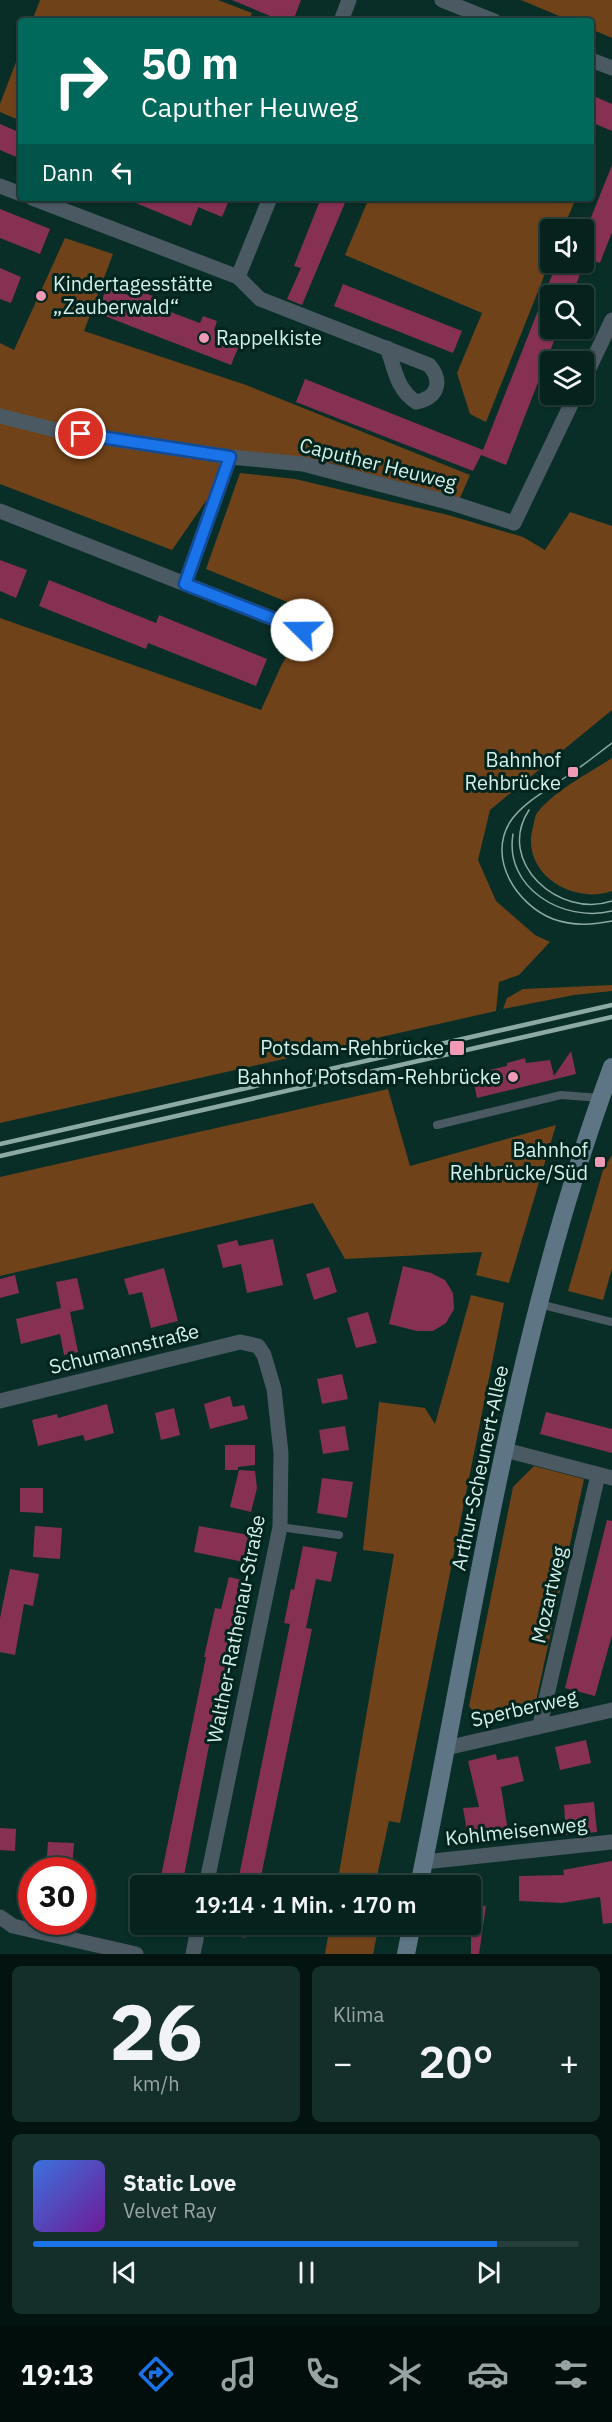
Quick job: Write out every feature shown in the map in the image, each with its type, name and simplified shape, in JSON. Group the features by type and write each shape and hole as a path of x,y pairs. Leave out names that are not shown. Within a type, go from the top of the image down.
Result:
{"main road":[{"name":"Arthur-Scheunert-Allee","path":"421,1875 505,1450 538,1304 606,1099 612,1067"},
{"path":"406,1954 410,1935"}],"street":[{"path":"342,18 349,0"},
{"path":"442,0 487,18"},
{"path":"594,61 612,68"},
{"path":"0,186 18,193"},
{"path":"40,201 238,277 260,299 387,348"},
{"path":"238,277 269,201"},
{"path":"594,357 612,320"},
{"name":"Caputher Heuweg","path":"0,416 60,431 230,457 303,464 339,472 514,523 571,405"},
{"path":"185,584 230,457"},
{"path":"0,511 302,630"},
{"name":"Schumannstraße","path":"0,1401 240,1342 258,1346"},
{"name":"Walther-Rathenau-Straße","path":"208,1875 280,1527 281,1453 274,1389 264,1355 258,1346"},
{"path":"505,1450 605,1476"},
{"name":"Mozartweg","path":"540,1725 605,1476"},
{"name":"Sperberweg","path":"446,1748 612,1710"},
{"name":"Kohlmeisenweg","path":"424,1862 612,1842"},
{"path":"0,1917 13,1926 136,1954"},
{"path":"193,1954 197,1935"}],"lane":[{"path":"436,1125 561,1095 606,1099"},
{"path":"538,1304 612,1322"},
{"path":"280,1527 339,1534"}],"shaded area":[{"path":"40,0 218,0 252,13 250,18 33,18"},
{"path":"521,0 612,0 612,38 594,30 594,18 564,18"},
{"path":"18,57 18,120 0,112 0,104"},
{"path":"368,201 575,201 567,219 540,219 540,273 545,273 486,422 470,414 457,373 482,313 345,255"},
{"path":"65,238 113,254 84,331 246,385 470,475 460,498 329,463 240,452 172,550 0,484 0,343 14,350"},
{"path":"240,473 295,479 448,515 523,537 545,550 570,512 612,526 612,710 490,810 478,860 496,901 535,935 550,942 519,975 499,982 496,1011 0,1123 0,618 261,710 281,666 312,612 206,569"},
{"path":"612,758 612,891 582,894 554,883 535,861 531,847 535,817 544,805 562,790"},
{"path":"612,985 612,991 574,995 503,1009 507,998 523,989"},
{"path":"388,1089 410,1166 556,1125 509,1283 476,1275 482,1252 345,1259 313,1203 0,1276 0,1177"},
{"path":"612,1155 612,1269 603,1300 568,1291 603,1170"},
{"path":"471,1295 504,1303 400,1823 389,1821 377,1875 339,1875 394,1554 363,1550 379,1402 425,1408 435,1424"},
{"path":"534,1466 584,1479 533,1715 483,1724 469,1706 513,1487"},
{"path":"328,1935 377,1935 373,1954 325,1954"}],"building":[{"path":"232,0 301,0 294,18 275,18"},
{"path":"594,96 612,104 612,131 594,123"},
{"path":"0,124 18,132 18,158 0,150"},
{"path":"612,165 612,232 600,263 594,261 594,219 590,219"},
{"path":"131,201 195,201 200,203 191,226"},
{"path":"201,201 229,201 222,217 198,207"},
{"path":"320,201 346,201 302,305 287,299 301,268 294,266"},
{"path":"0,209 50,229 40,254 0,238"},
{"path":"0,268 21,277 11,303 0,299"},
{"path":"553,273 580,274 576,285 548,285"},
{"path":"343,284 462,331 453,353 334,306"},
{"path":"107,287 134,297 137,290 153,296 149,304 200,323 203,316 217,321 214,330 241,341 231,365 97,313"},
{"path":"540,306 540,339 555,339 550,351 540,351 540,377 506,465 481,455 473,471 296,402 305,379 483,450"},
{"path":"0,560 27,570 16,598 0,591"},
{"path":"49,580 156,623 159,615 267,659 256,686 148,643 146,649 39,606"},
{"name":"Bahnhof Potsdam-Rehbrücke","path":"571,1051 576,1074 477,1098 472,1074 507,1066 507,1063 525,1058 526,1063 550,1060 554,1076"},
{"path":"273,1239 283,1285 247,1293 241,1264 223,1268 217,1245 237,1240 239,1246"},
{"path":"403,1266 431,1273 445,1280 453,1293 454,1309 446,1323 433,1331 417,1331 389,1324"},
{"path":"329,1267 337,1292 314,1300 306,1274"},
{"path":"164,1268 178,1321 151,1328 142,1292 129,1295 124,1279"},
{"path":"15,1275 19,1293 0,1298 0,1279"},
{"path":"77,1278 84,1309 70,1312 78,1352 64,1355 60,1334 21,1344 16,1319 61,1308 56,1282"},
{"path":"368,1312 377,1343 356,1348 347,1318"},
{"path":"342,1374 348,1399 322,1404 317,1379"},
{"path":"230,1396 233,1407 244,1405 248,1419 210,1429 204,1404"},
{"path":"107,1404 114,1433 85,1441 83,1435 38,1446 32,1420 57,1414 58,1418"},
{"path":"174,1408 180,1435 161,1440 155,1413"},
{"path":"546,1412 612,1429 612,1453 540,1434"},
{"path":"345,1426 349,1450 323,1454 319,1430"},
{"path":"225,1445 255,1445 255,1465 238,1467 238,1470 225,1470"},
{"path":"239,1470 255,1471 257,1488 251,1512 230,1507"},
{"path":"322,1478 353,1482 347,1518 317,1513"},
{"path":"20,1488 43,1488 43,1513 20,1512"},
{"path":"607,1520 612,1521 612,1635 595,1696 565,1688"},
{"path":"35,1526 62,1528 60,1559 33,1557"},
{"path":"199,1526 249,1535 244,1562 194,1552"},
{"path":"303,1546 337,1552 331,1582 316,1579 306,1628 312,1629 261,1875 239,1875 290,1624 284,1623 291,1589 294,1590"},
{"path":"10,1569 39,1574 33,1606 24,1604 15,1655 0,1652 0,1618"},
{"path":"229,1577 250,1582 242,1614 238,1613 221,1683 184,1875 161,1875 215,1608 221,1609"},
{"path":"586,1740 591,1763 560,1770 555,1747"},
{"path":"496,1754 497,1760 518,1756 524,1781 501,1787 508,1831 468,1837 463,1808 479,1807 468,1761"},
{"path":"594,1802 597,1832 566,1835 564,1805"},
{"path":"0,1828 16,1829 15,1851 0,1850"},
{"path":"48,1842 74,1843 73,1857 47,1857"},
{"path":"612,1861 612,1923 603,1924 600,1897 562,1903 519,1901 519,1876 564,1875 563,1870"},
{"path":"481,1905 486,1906 479,1954 471,1954 471,1937 457,1935 481,1935"}],"tram line":[{"path":"612,743 522,808 510,822 504,836 502,851 509,879 528,903 540,912 553,919 575,924 612,921"},
{"path":"529,810 521,830 520,849 526,866 538,882 553,894 572,902 592,904 612,901"},
{"path":"513,834 513,853 518,870 527,885 541,897 575,912 612,911"}],"railway":[{"path":"0,1144 612,1005"},
{"path":"0,1156 612,1017"}],"place":[{"name":"Kindertagesstätte „Zauberwald“","path":"41,296"},
{"name":"Rappelkiste","path":"204,338"},
{"name":"Bahnhof Rehbrücke","path":"573,772"},
{"name":"Potsdam-Rehbrücke","path":"457,1048"},
{"name":"Bahnhof Potsdam-Rehbrücke","path":"513,1077"},
{"name":"Bahnhof Rehbrücke/Süd","path":"600,1162"}],"route":[{"path":"81,434 230,457 185,584 302,630"}]}
